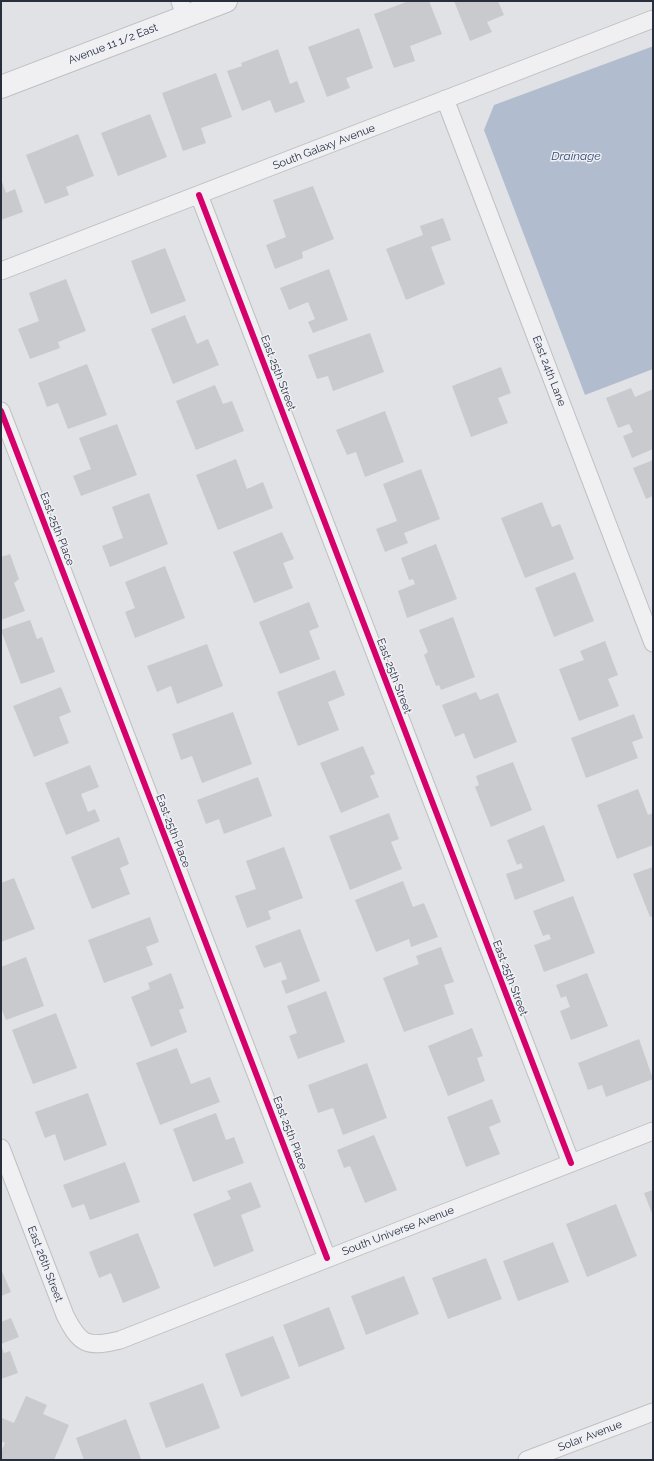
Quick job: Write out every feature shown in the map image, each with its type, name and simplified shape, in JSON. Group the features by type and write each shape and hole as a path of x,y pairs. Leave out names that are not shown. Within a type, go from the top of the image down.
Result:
{"street":[{"name":"Avenue 11 1/2 East","path":"1,87 183,9 226,1"},
{"name":"South Galaxy Avenue","path":"1,271 649,20"},
{"name":"East 24th Lane","path":"445,99 653,642"},
{"name":"East 25th Street","path":"199,195 571,1163"},
{"name":"East 25th Place","path":"1,411 327,1258"},
{"name":"South Universe Avenue","path":"120,1340 653,1131"},
{"name":"East 26th Street","path":"1,1148 65,1315 73,1332 84,1342 100,1345 120,1340"},
{"name":"Solar Avenue","path":"527,1460 653,1412"}],"water":[{"name":"Drainage","path":"653,47 653,369 585,395 484,130 494,105"}],"building":[{"path":"409,1 429,1 442,34 410,46 415,61 394,68 374,14"},
{"path":"454,1 498,1 504,15 487,22 492,32 470,41"},
{"path":"359,28 373,68 346,78 350,88 327,97 308,47"},
{"path":"278,49 290,84 297,81 305,102 275,113 270,100 242,111 227,71 242,66 241,63"},
{"path":"216,73 232,117 201,128 206,143 183,151 162,93"},
{"path":"150,114 167,157 118,176 101,133"},
{"path":"78,134 94,176 66,187 69,195 45,204 26,155"},
{"path":"1,179 6,193 15,189 23,212 1,220"},
{"path":"313,186 334,239 302,252 303,258 275,269 266,245 286,237 273,200"},
{"path":"443,218 451,240 431,247 445,284 406,300 386,249 423,235 420,226"},
{"path":"165,248 186,301 151,314 131,261"},
{"path":"329,269 348,320 313,333 308,322 315,319 308,302 289,310 280,288"},
{"path":"66,279 86,331 58,342 60,348 30,359 18,329 39,321 29,293"},
{"path":"185,315 197,344 208,339 219,365 173,384 151,329"},
{"path":"370,333 384,372 333,391 328,376 317,379 308,355"},
{"path":"87,364 107,415 68,429 58,403 47,407 38,383"},
{"path":"501,367 511,393 498,398 508,423 471,437 452,386"},
{"path":"215,385 223,404 232,401 244,431 196,450 176,401"},
{"path":"631,388 635,397 653,389 653,449 632,458 623,436 633,432 629,424 618,428 606,398"},
{"path":"385,411 404,462 365,477 356,452 347,455 336,430"},
{"path":"117,424 137,475 81,496 73,476 91,469 79,438"},
{"path":"236,459 247,489 263,482 273,508 218,530 196,475"},
{"path":"653,460 653,496 646,499 633,468"},
{"path":"421,469 440,519 404,533 408,543 385,552 376,529 397,521 383,484"},
{"path":"149,493 168,544 110,567 102,546 123,538 112,507"},
{"path":"542,502 552,527 560,524 574,559 525,578 501,518"},
{"path":"282,532 294,559 283,563 293,588 254,603 233,552"},
{"path":"436,544 457,599 407,618 398,591 415,584 413,579 409,580 401,558"},
{"path":"10,554 19,579 14,583 25,611 1,620 1,557"},
{"path":"165,566 185,618 135,638 125,612 135,608 125,582"},
{"path":"575,572 594,621 554,637 535,588"},
{"path":"309,602 319,627 309,631 320,659 280,674 259,622"},
{"path":"453,617 475,677 441,690 439,685 436,686 424,655 428,652 419,630"},
{"path":"30,620 37,639 42,637 55,672 21,684 1,630"},
{"path":"605,641 618,675 608,679 619,706 579,721 559,669 584,660 580,651"},
{"path":"207,644 223,686 177,704 171,686 157,692 147,666"},
{"path":"335,670 345,695 328,702 339,730 298,746 277,692"},
{"path":"61,687 71,712 59,717 69,743 34,757 13,706"},
{"path":"476,692 480,700 498,693 517,742 474,759 464,733 455,737 442,705"},
{"path":"233,712 252,764 202,783 192,756 181,760 172,734"},
{"path":"634,714 643,738 632,742 638,758 586,778 571,738"},
{"path":"363,746 375,774 370,776 379,797 341,813 320,763"},
{"path":"513,762 532,810 491,827 475,787 479,785 476,776"},
{"path":"90,765 99,787 81,794 88,812 95,809 100,821 66,835 45,783"},
{"path":"258,777 272,816 224,834 219,819 206,824 197,800"},
{"path":"638,789 648,815 653,813 653,845 617,859 597,805"},
{"path":"389,813 399,839 391,842 402,869 350,890 329,836"},
{"path":"544,825 565,881 515,900 506,874 523,868 521,863 517,865 507,840"},
{"path":"119,837 129,864 120,868 130,894 92,909 71,857"},
{"path":"284,847 303,898 268,911 271,919 247,928 235,896 256,889 246,861"},
{"path":"653,867 653,916 650,917 633,874"},
{"path":"14,878 35,929 1,942 1,883"},
{"path":"403,881 413,907 424,903 438,937 411,947 409,939 376,952 355,900"},
{"path":"573,896 595,953 544,972 534,945 551,939 549,934 543,936 533,911"},
{"path":"150,917 159,942 146,947 153,965 104,983 88,940"},
{"path":"300,929 320,981 286,994 281,981 287,979 281,962 264,968 255,946"},
{"path":"441,947 454,982 444,985 454,1014 404,1032 383,978 419,964 416,956"},
{"path":"26,957 44,1006 6,1020 1,1008 1,967"},
{"path":"171,973 184,1008 179,1010 187,1032 151,1047 131,997 150,989 148,983"},
{"path":"587,973 608,1026 571,1040 560,1011 570,1007 566,996 561,998 556,985"},
{"path":"326,991 345,1042 298,1059 289,1036 297,1033 287,1006"},
{"path":"56,1013 77,1068 33,1084 12,1030"},
{"path":"472,1028 483,1056 477,1058 485,1081 448,1096 428,1046"},
{"path":"639,1039 653,1079 606,1097 602,1085 588,1090 578,1063"},
{"path":"177,1048 191,1084 210,1077 220,1102 160,1125 136,1063"},
{"path":"367,1063 387,1118 343,1135 333,1108 318,1113 308,1085"},
{"path":"88,1093 107,1145 64,1161 55,1134 45,1138 35,1112"},
{"path":"492,1099 501,1122 489,1127 500,1154 466,1167 447,1117"},
{"path":"216,1113 226,1140 234,1137 244,1163 193,1182 173,1129"},
{"path":"374,1135 397,1190 365,1203 350,1166 344,1168 337,1150"},
{"path":"125,1162 140,1202 90,1220 84,1204 72,1208 63,1185"},
{"path":"251,1182 261,1207 241,1215 254,1251 214,1267 193,1214 231,1199 227,1191"},
{"path":"653,1190 653,1216 644,1193"},
{"path":"616,1204 637,1256 587,1277 566,1224"},
{"path":"138,1233 160,1288 123,1303 111,1273 99,1278 89,1252"},
{"path":"553,1242 569,1282 518,1301 503,1261"},
{"path":"486,1258 502,1299 448,1319 432,1278"},
{"path":"1,1269 11,1292 1,1296"},
{"path":"404,1276 419,1314 366,1335 351,1296"},
{"path":"329,1307 345,1349 299,1367 283,1325"},
{"path":"11,1318 19,1337 1,1344 1,1322"},
{"path":"273,1336 290,1378 241,1397 225,1354"},
{"path":"1,1345 4,1353 10,1351 18,1373 1,1379"},
{"path":"203,1383 220,1428 166,1448 149,1403"},
{"path":"26,1396 47,1405 43,1414 69,1425 54,1460 1,1460 1,1452 5,1443 1,1441 1,1420 2,1418 14,1423"},
{"path":"126,1419 141,1459 84,1460 76,1438"}],"cycle path":[{"path":"199,195 571,1163"},
{"path":"1,411 327,1258"}]}
